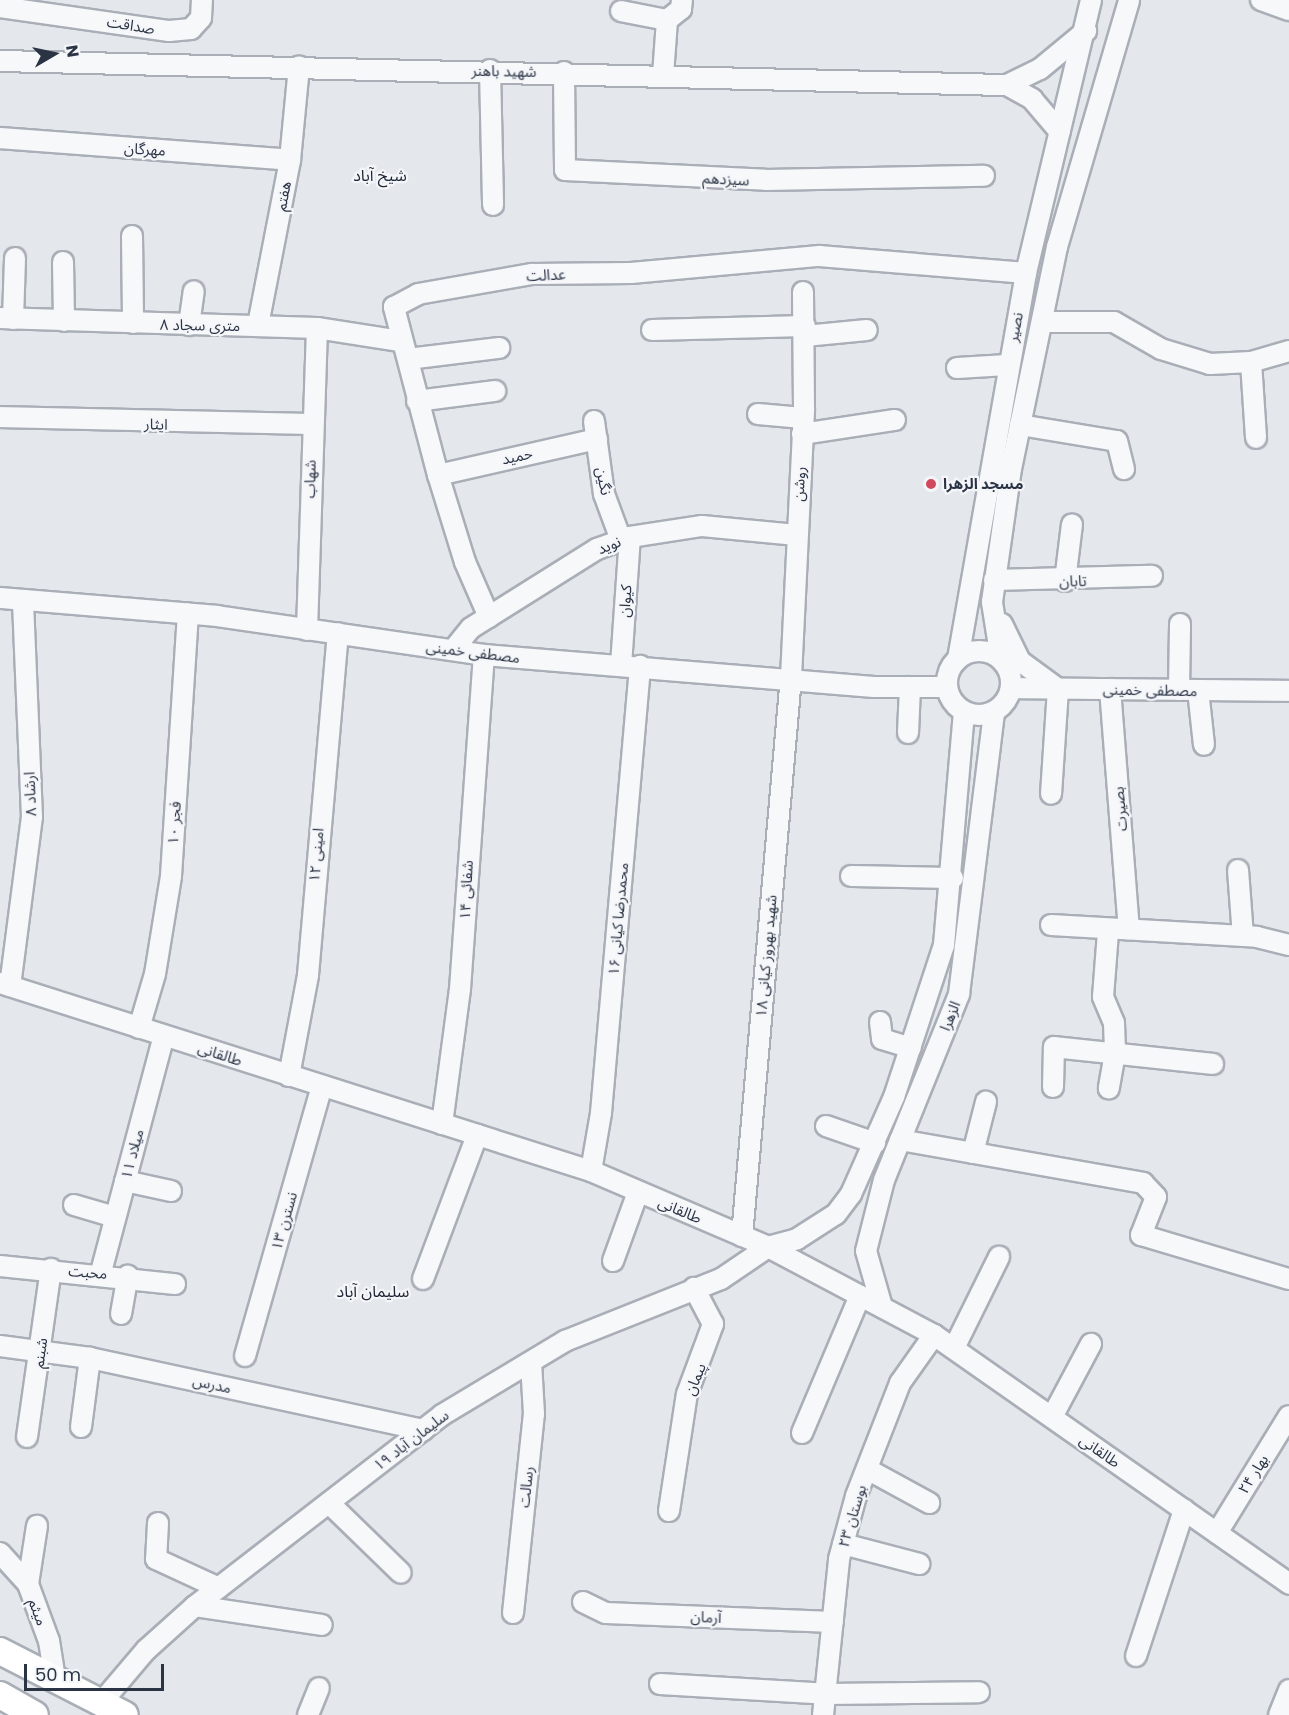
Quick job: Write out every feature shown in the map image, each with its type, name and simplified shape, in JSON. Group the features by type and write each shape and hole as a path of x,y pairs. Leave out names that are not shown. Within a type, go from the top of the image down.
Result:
{"main road":[{"path":"0,1651 125,1715"},
{"path":"0,1695 35,1715"}],"street":[{"name":"صداقت","path":"0,7 169,31 191,29 201,18 202,0"},
{"path":"663,75 667,20 681,9 682,0"},
{"name":"نصیر","path":"958,658 1007,365 1026,273 1086,31 1091,0"},
{"path":"1001,659 980,652 958,658 947,687 964,712 994,712 1012,688 1001,659 992,602 1020,425 1057,247 1130,0"},
{"path":"1261,0 1289,10"},
{"path":"621,11 667,20"},
{"path":"1008,85 1040,69 1086,31"},
{"name":"شهید باهنر","path":"0,61 490,70 1008,85"},
{"name":"هفتم","path":"258,325 290,160 299,66"},
{"path":"490,70 494,205"},
{"name":"سیزدهم","path":"564,72 565,170 766,180 984,176"},
{"path":"1008,85 1032,99 1060,132"},
{"name":"مهرگان","path":"0,138 290,160"},
{"path":"132,236 133,323"},
{"path":"1035,239 1057,247"},
{"name":"عدالت","path":"489,617 438,475 417,401 408,359 400,340 394,307 418,294 532,274 631,273 819,256 1026,273"},
{"path":"7,318 15,258"},
{"path":"63,262 64,321"},
{"path":"189,325 195,291"},
{"name":"روشن","path":"791,677 805,331 803,292"},
{"name":"۸ متری سجاد","path":"7,318 317,328 400,340"},
{"name":"نصیر","path":"1042,322 1114,322 1161,350 1210,364 1251,362 1289,351"},
{"name":"شهاب","path":"307,630 312,424 317,328"},
{"path":"652,330 867,330"},
{"path":"408,359 499,348"},
{"path":"1251,362 1256,438"},
{"path":"957,368 1007,365"},
{"path":"417,401 495,391"},
{"path":"758,414 802,426 895,420"},
{"name":"ایثار","path":"0,417 312,424"},
{"path":"1020,425 1117,441 1124,469"},
{"name":"حمید","path":"438,475 595,430"},
{"name":"نگین","path":"595,430 604,494 625,538"},
{"path":"1065,581 1072,524"},
{"name":"نوید","path":"453,650 489,617 597,549 625,538 702,526 797,535"},
{"name":"کیوان","path":"625,538 630,665"},
{"name":"تابان","path":"994,580 1065,581 1152,576"},
{"path":"967,597 979,605 992,602"},
{"name":"مصطفی خمینی","path":"0,598 188,614 484,655 910,687 947,687"},
{"name":"ارشاد ۸","path":"5,984 32,817 23,601"},
{"path":"992,602 1020,661 1058,689 1051,794"},
{"name":"فجر ۱۰","path":"139,1028 155,974 171,876 188,614"},
{"path":"1180,624 1189,690 1204,745"},
{"name":"امینی ۱۲","path":"289,1076 308,975 338,633"},
{"name":"شفائی ۱۴","path":"442,1124 460,989 484,655"},
{"name":"محمدرضا کیانی ۱۶","path":"591,1171 601,1113 630,665"},
{"name":"شهید بهروز کیانی ۱۸","path":"742,1236 791,677"},
{"path":"908,733 910,687"},
{"name":"مصطفی خمینی","path":"1012,688 1289,691"},
{"name":"بصیرت","path":"1110,689 1129,929"},
{"name":"الزهرا","path":"768,1247 797,1239 836,1214 851,1194 875,1143 912,1048 944,945 953,878 964,712"},
{"name":"الزهرا","path":"882,1307 866,1251 876,1210 900,1140 959,994 994,712"},
{"path":"962,754 980,749 988,763"},
{"path":"1238,870 1243,936"},
{"path":"851,876 953,878"},
{"path":"1051,925 1108,932 1129,929 1243,936 1289,945"},
{"path":"1108,932 1103,997 1114,1023 1116,1053 1109,1088"},
{"name":"طالقانی","path":"5,984 591,1171 768,1247 934,1335 1289,1584"},
{"path":"880,1022 882,1040 912,1048"},
{"name":"میلاد ۱۱","path":"101,1272 164,1036"},
{"path":"1053,1088 1054,1047 1213,1064"},
{"name":"نسترن ۱۳","path":"245,1356 322,1086"},
{"path":"973,1153 986,1102"},
{"path":"826,1126 875,1143"},
{"path":"423,1279 477,1136"},
{"path":"900,1140 1143,1183 1155,1197 1141,1235 1289,1279"},
{"path":"125,1180 171,1191"},
{"path":"613,1262 638,1192"},
{"path":"851,1194 857,1210 876,1210"},
{"path":"75,1205 115,1217"},
{"name":"سلیمان آباد ۱۹","path":"101,1703 146,1650 195,1606 423,1430 565,1341 721,1279 768,1247"},
{"path":"954,1348 999,1257"},
{"name":"محبت","path":"0,1266 101,1272 175,1284"},
{"name":"شبنم","path":"27,1437 51,1269"},
{"path":"121,1314 128,1276"},
{"name":"پیمان","path":"669,1511 687,1394 713,1324 694,1288"},
{"path":"802,1433 860,1296"},
{"name":"بوستان ۲۳","path":"823,1715 832,1622 843,1544 867,1468 900,1383 934,1335"},
{"path":"1052,1417 1091,1344"},
{"name":"مدرس","path":"0,1346 90,1358 423,1430"},
{"path":"81,1427 90,1358"},
{"name":"رسالت","path":"513,1613 534,1414 531,1362"},
{"name":"بهار ۲۴","path":"1217,1533 1289,1416"},
{"path":"867,1468 929,1503"},
{"path":"329,1503 401,1574"},
{"path":"1136,1656 1184,1510"},
{"path":"158,1523 156,1559 219,1588"},
{"path":"28,1584 37,1526"},
{"path":"843,1544 919,1563"},
{"name":"میثم","path":"0,1554 28,1584 49,1641 55,1680"},
{"name":"آرمان","path":"583,1602 606,1613 832,1622"},
{"path":"195,1606 322,1625"},
{"path":"660,1684 826,1694 979,1692"},
{"path":"308,1715 319,1688"},
{"path":"1279,1715 1289,1690"}],"place":[{"name":"مسجد الزهرا","path":"931,484"}],"district":[{"name":"شیخ آباد","path":"380,176"},
{"name":"سلیمان آباد","path":"373,1292"}]}
